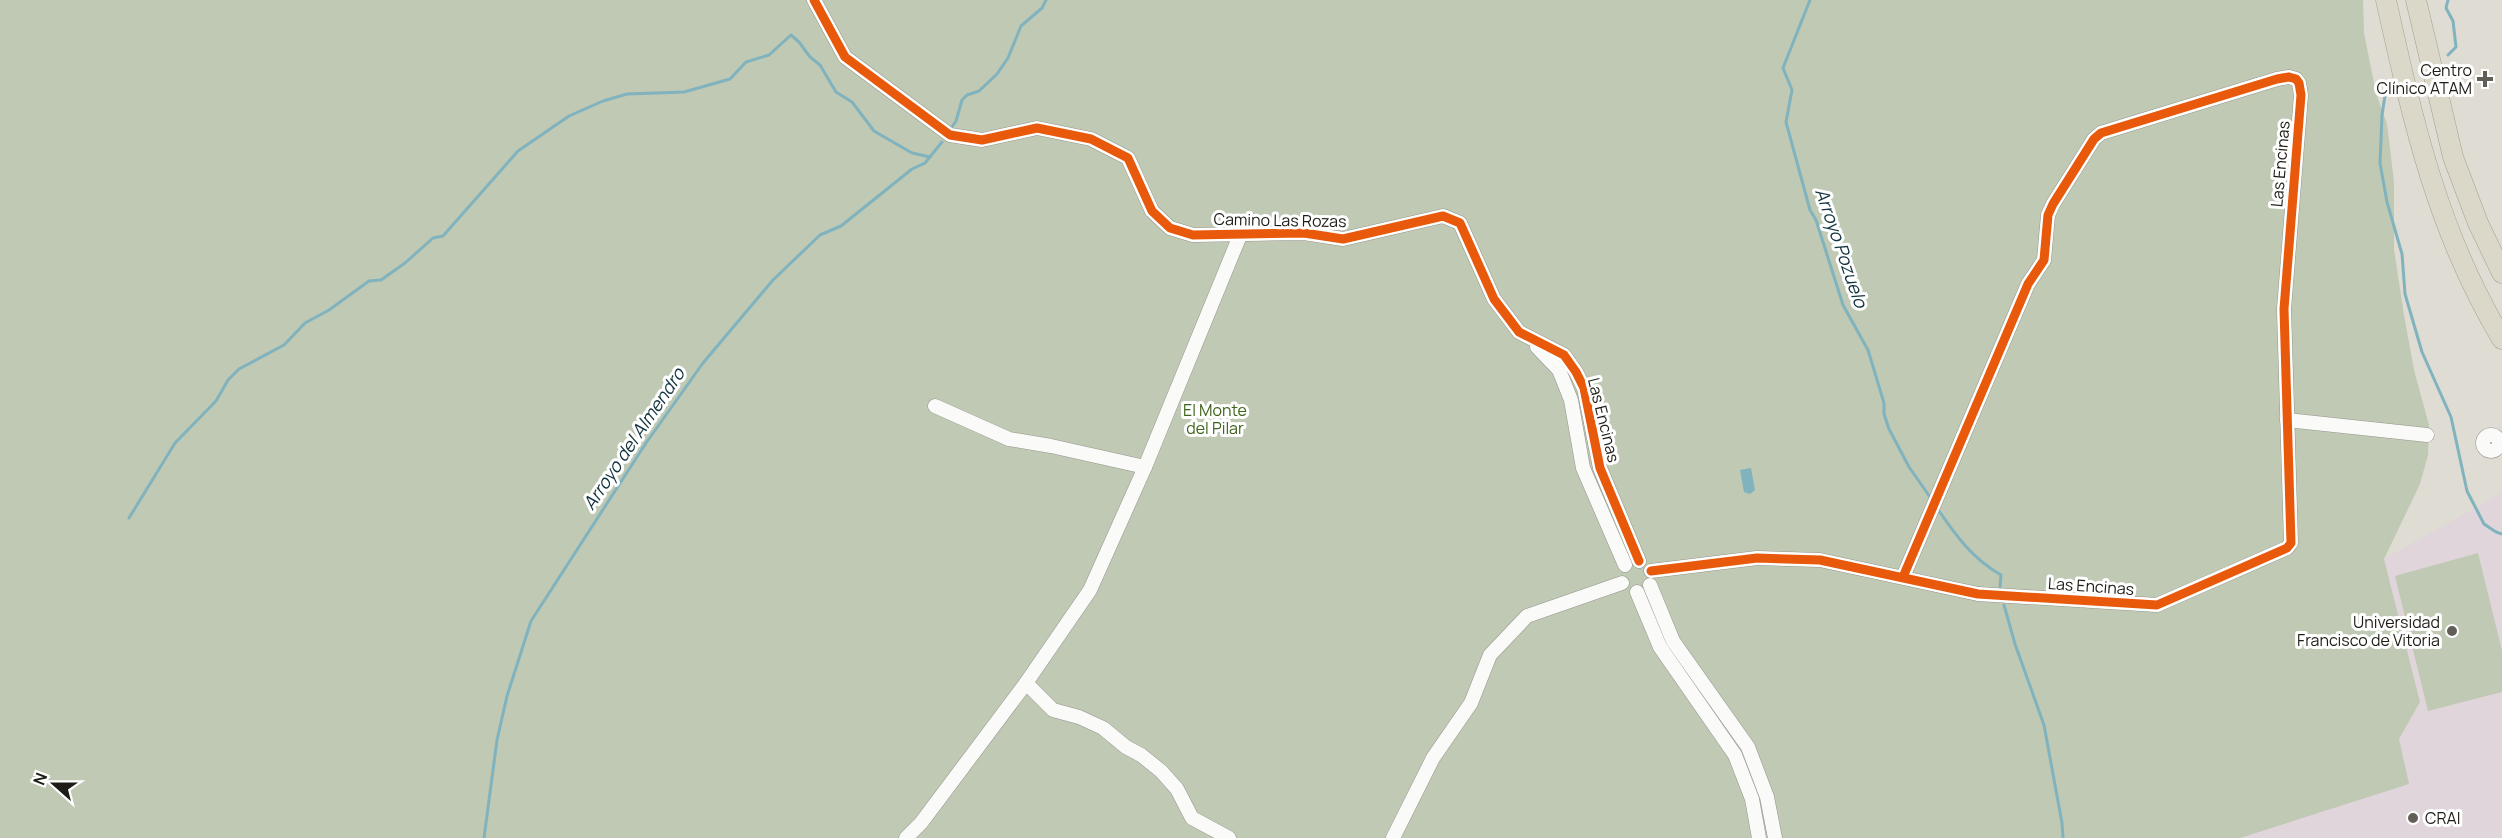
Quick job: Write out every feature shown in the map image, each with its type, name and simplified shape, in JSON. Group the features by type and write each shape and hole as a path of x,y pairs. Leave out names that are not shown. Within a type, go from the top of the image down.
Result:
{"highway":[{"path":"2386,0 2426,167 2458,251 2482,305 2502,339"},
{"path":"2416,0 2453,157 2478,223 2502,273"}],"street":[{"name":"Camino Las Rozas","path":"814,0 844,57 950,135 982,140 1036,128 1091,139 1128,158 1152,212 1170,228 1192,235 1304,233 1343,239 1443,216 1460,224 1494,299 1519,333 1532,341"},
{"name":"Las Encinas","path":"1637,592 1650,578 1757,558 1778,558 1820,560 1978,594 2157,605 2287,548 2290,545 2284,309 2301,95 2298,81 2289,77 2101,133 2094,139 2048,215 2044,260 2028,284 1903,577"},
{"path":"906,838 921,823 1026,683 1090,590 1145,467 1241,233"},
{"name":"Las Encinas","path":"1532,341 1564,355 1584,388 1600,468 1639,561 1646,564 1673,641 1748,747 1767,797 1775,838"},
{"name":"Las Encinas","path":"1532,341 1559,370 1571,400 1583,468 1625,566"},
{"path":"935,406 1009,439 1145,467"},
{"path":"2287,420 2427,435"},
{"path":"1639,561 1631,561 1625,566 1620,575 1622,582 1630,591 1637,592 1660,647 1735,755 1752,799 1759,838"},
{"path":"1393,838 1433,758 1471,703 1490,656 1527,616 1622,582"},
{"path":"1026,683 1053,710 1079,717 1103,729 1126,747 1141,755 1161,771 1177,789 1192,818 1229,838"}],"shaded area":[{"name":"Universidad Francisco de Vitoria","path":"2502,493 2502,838 2240,838 2399,739 2420,702 2384,559"}],"green space":[{"name":"El Monte del Pilar","path":"0,0 2363,0 2364,33 2376,93 2387,124 2394,182 2394,249 2404,315 2414,370 2429,425 2428,455 2420,484 2384,559 2420,702 2399,739 2409,784 2240,838 0,838"},
{"path":"2478,553 2502,651 2502,692 2428,711 2395,576"}],"water":[{"path":"1751,468 1755,490 1750,494 1744,492 1740,470"}],"waterway":[{"name":"Arroyo del Almendro","path":"952,127 962,100 967,95 979,91 997,74 1008,58 1021,26 1042,8 1046,0"},
{"name":"Arroyo Pozuelo","path":"1810,0 1783,68 1792,90 1786,122 1810,210 1816,220 1843,305 1868,350 1884,403 1884,414 1889,429 1909,467 1930,497"},
{"path":"2448,0 2446,8 2453,21 2456,47 2448,55"},
{"path":"129,518 175,443 216,401 228,380 239,369 284,345 305,323 329,310 369,281 381,280 405,263 433,238 443,236 518,151 569,116 603,101 627,94 684,92 730,79 746,62 769,55 791,35 820,65 836,92 852,102 874,131 912,153 930,157"},
{"path":"2390,84 2386,89 2382,115 2380,163 2387,202 2402,254 2405,294 2422,352 2451,417 2467,491 2484,524 2502,534"},
{"name":"Arroyo del Almendro","path":"484,838 497,740 507,696 531,621 646,443 703,363 773,280 820,235 841,226 912,169 925,163 942,142"},
{"name":"Arroyo Pozuelo","path":"1939,511 1974,555 2001,575 2000,587"},
{"name":"Arroyo Pozuelo","path":"2004,605 2015,644 2044,725 2063,838"}],"cycle path":[{"path":"814,0 845,57 950,135 982,140 1037,128 1091,139 1128,158 1152,211 1170,228 1193,235 1304,233 1343,239 1443,216 1460,223 1494,299 1519,332 1564,355 1576,372 1584,388 1600,468 1639,561"},
{"path":"1651,571 1757,558 1820,560 1978,594 2157,605 2287,548 2291,543 2284,309 2301,95 2296,79 2289,77 2277,79 2101,133 2094,139 2048,215 2044,260 2028,284 1903,577"}],"place":[{"name":"Centro Clínico ATAM","path":"2485,79"},
{"name":"Universidad Francisco de Vitoria","path":"2452,631"},
{"name":"CRAI","path":"2413,818"}]}
